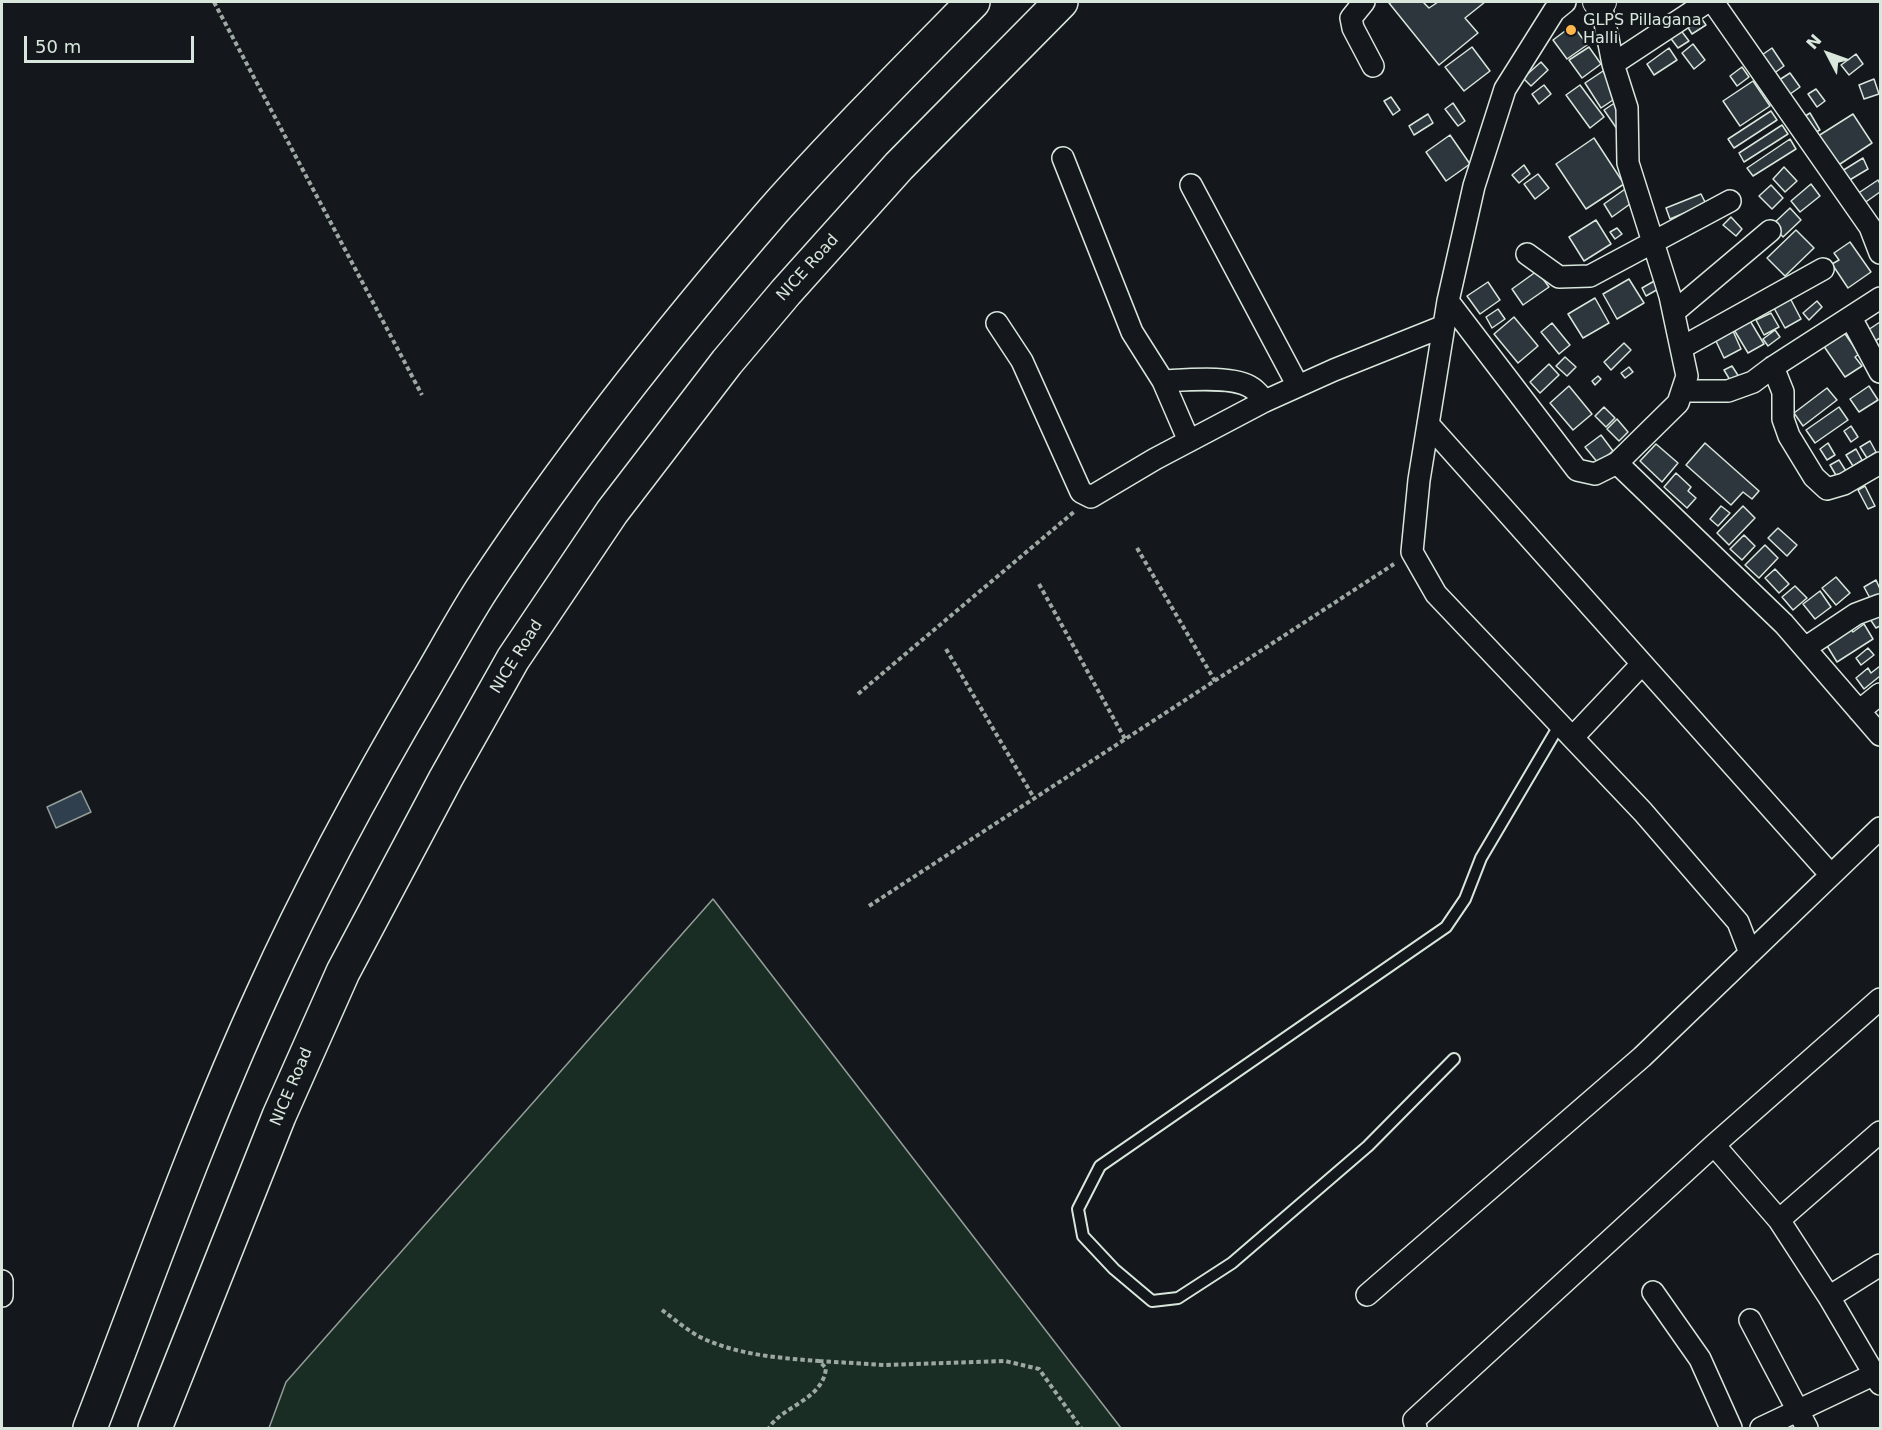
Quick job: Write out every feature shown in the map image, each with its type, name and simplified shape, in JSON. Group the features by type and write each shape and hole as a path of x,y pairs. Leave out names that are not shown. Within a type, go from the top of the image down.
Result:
{"highway":[{"path":"90,1428 202,1137 263,993 324,868 391,743 480,592 560,476 672,330 775,209 892,84 973,2"},
{"name":"NICE Road","path":"155,1428 279,1116 343,972 446,778 513,659 612,512 727,362 786,292 899,166 1061,2"}],"street":[{"path":"1364,2 1351,18 1353,28 1373,66"},
{"path":"1565,2 1554,12 1505,89 1474,186 1448,301 1419,480 1412,552 1436,594 1643,812 1738,922 1750,952"},
{"path":"1448,301 1577,470 1595,474 1617,463 1678,403 1687,376 1674,312 1628,163 1627,108 1613,64 1600,2"},
{"path":"1613,64 1707,2"},
{"path":"1713,2 1870,226 1881,254"},
{"path":"1063,158 1132,332 1163,381 1189,441"},
{"path":"1191,185 1298,386"},
{"path":"1527,254 1559,277 1590,276 1730,201"},
{"path":"1674,312 1770,231"},
{"path":"1681,348 1823,269"},
{"path":"1682,391 1728,391 1753,382 1881,298"},
{"path":"1851,318 1881,372"},
{"path":"997,323 1022,361 1082,492 1091,497 1155,459 1265,401 1334,370 1444,326"},
{"path":"1773,367 1783,392 1784,419 1789,436 1814,477 1827,489 1844,484 1881,463"},
{"path":"1163,381 1212,379 1233,382 1250,386 1265,401"},
{"path":"1428,424 1831,875"},
{"path":"1617,463 1784,624 1881,735"},
{"path":"1805,648 1856,614 1881,604"},
{"path":"1566,731 1642,664"},
{"path":"1859,711 1881,694"},
{"path":"1367,1295 1642,1057 1881,828"},
{"path":"1416,1428 1413,1420 1714,1145 1881,999"},
{"path":"1779,1220 1881,1132"},
{"path":"1714,1145 1779,1220 1876,1370 1802,1420 1761,1428"},
{"path":"1829,1298 1881,1265"},
{"path":"2,1281 2,1296"},
{"path":"1653,1292 1700,1359 1731,1428"},
{"path":"1750,1320 1802,1420"}],"lane":[{"path":"1454,1059 1368,1146 1232,1263 1178,1298 1152,1301 1114,1269 1083,1236 1078,1209 1100,1166 1446,927 1465,899 1481,858 1566,731"}],"path":[{"path":"214,2 422,395"},
{"path":"858,694 1091,497"},
{"path":"1137,548 1215,681"},
{"path":"868,906 1412,552"},
{"path":"1039,584 1125,739"},
{"path":"946,649 1035,798"},
{"path":"662,1310 699,1336 733,1349 779,1358 885,1365 1005,1361 1039,1369 1081,1428"},
{"path":"768,1428 772,1422 793,1409 816,1390 825,1378 826,1368 819,1361"}],"green space":[{"path":"713,899 1121,1428 269,1428 286,1382"}],"water":[{"path":"81,791 91,812 56,828 47,807"}],"building":[{"path":"1423,2 1429,8 1438,2 1485,2 1465,18 1478,33 1439,65 1389,3"},
{"path":"1697,12 1706,25 1692,34 1684,21"},
{"path":"1676,24 1689,41 1678,48 1666,32"},
{"path":"1573,25 1587,45 1567,59 1553,40"},
{"path":"1693,44 1705,60 1694,69 1682,53"},
{"path":"1472,47 1490,71 1464,91 1445,67"},
{"path":"1589,47 1601,64 1582,78 1569,60"},
{"path":"1669,48 1677,60 1654,75 1647,64"},
{"path":"1772,48 1784,66 1769,77 1756,59"},
{"path":"1856,54 1863,64 1849,75 1841,65"},
{"path":"1541,62 1548,70 1531,86 1523,78"},
{"path":"1742,67 1749,77 1737,86 1730,76"},
{"path":"1603,71 1619,96 1601,108 1585,83"},
{"path":"1790,73 1800,87 1786,97 1776,82"},
{"path":"1874,79 1879,94 1864,99 1859,85"},
{"path":"1753,81 1770,106 1740,126 1723,101"},
{"path":"1544,85 1551,94 1539,104 1532,94"},
{"path":"1580,85 1604,117 1590,128 1566,95"},
{"path":"1816,89 1825,101 1817,107 1808,94"},
{"path":"1391,97 1400,110 1393,115 1384,101"},
{"path":"1616,102 1635,117 1617,129 1604,110"},
{"path":"1453,103 1465,121 1458,126 1445,109"},
{"path":"1771,111 1777,120 1734,148 1728,139"},
{"path":"1810,113 1820,130 1812,134 1802,118"},
{"path":"1428,114 1433,123 1414,135 1409,126"},
{"path":"1853,114 1872,143 1834,168 1815,138"},
{"path":"1782,125 1788,134 1744,162 1739,153"},
{"path":"1450,135 1470,164 1446,181 1426,152"},
{"path":"1594,138 1624,184 1586,209 1556,164"},
{"path":"1790,139 1796,149 1753,176 1747,168"},
{"path":"1863,158 1868,169 1848,181 1842,171"},
{"path":"1524,165 1530,174 1519,183 1512,175"},
{"path":"1784,167 1797,181 1785,192 1773,179"},
{"path":"1538,174 1549,188 1535,199 1524,184"},
{"path":"1878,180 1880,192 1860,206 1854,196"},
{"path":"1811,184 1820,196 1800,212 1791,201"},
{"path":"1771,185 1783,198 1772,209 1759,196"},
{"path":"1628,187 1637,199 1612,217 1604,204"},
{"path":"1701,194 1706,204 1670,219 1666,208"},
{"path":"1790,208 1801,220 1783,237 1772,225"},
{"path":"1731,217 1742,229 1736,236 1723,225"},
{"path":"1596,220 1611,244 1584,261 1569,237"},
{"path":"1617,228 1622,234 1615,239 1610,232"},
{"path":"1796,230 1814,248 1785,276 1767,258"},
{"path":"1850,242 1871,272 1848,288 1832,264 1839,260 1834,253"},
{"path":"1537,271 1549,287 1523,305 1512,289"},
{"path":"1629,279 1644,303 1617,319 1603,294"},
{"path":"1656,280 1660,288 1646,296 1642,288"},
{"path":"1488,282 1500,300 1480,314 1467,296"},
{"path":"1595,298 1609,323 1583,338 1568,314"},
{"path":"1790,298 1801,319 1785,328 1774,308"},
{"path":"1817,301 1822,307 1809,320 1803,313"},
{"path":"1498,309 1505,319 1492,328 1486,317"},
{"path":"1771,313 1779,327 1764,335 1756,320"},
{"path":"1514,317 1538,346 1518,363 1494,334"},
{"path":"1749,319 1764,344 1748,353 1733,328"},
{"path":"1880,322 1880,338 1875,341 1868,330"},
{"path":"1552,323 1570,345 1559,354 1541,332"},
{"path":"1841,328 1859,354 1855,357 1862,366 1845,377 1821,342"},
{"path":"1775,330 1780,337 1768,346 1763,339"},
{"path":"1733,331 1741,349 1724,358 1715,339"},
{"path":"1624,343 1631,350 1611,370 1604,362"},
{"path":"1565,357 1576,367 1567,376 1556,366"},
{"path":"1549,364 1559,375 1540,393 1530,382"},
{"path":"1732,366 1741,380 1733,385 1724,370"},
{"path":"1629,367 1633,372 1625,378 1621,373"},
{"path":"1598,376 1601,379 1595,385 1592,381"},
{"path":"1569,386 1592,414 1573,430 1550,403"},
{"path":"1869,386 1878,400 1859,412 1850,399"},
{"path":"1827,388 1837,400 1803,426 1794,413"},
{"path":"1604,407 1615,418 1606,427 1595,416"},
{"path":"1839,407 1848,420 1815,443 1806,430"},
{"path":"1617,419 1628,432 1619,441 1607,429"},
{"path":"1851,426 1858,437 1851,442 1844,431"},
{"path":"1601,435 1613,451 1598,463 1585,447"},
{"path":"1870,441 1876,452 1867,458 1860,447"},
{"path":"1705,443 1759,491 1752,499 1743,492 1731,505 1686,465"},
{"path":"1828,443 1835,455 1827,460 1820,449"},
{"path":"1656,444 1678,463 1662,482 1640,461"},
{"path":"1856,449 1862,460 1853,466 1846,455"},
{"path":"1839,460 1846,471 1837,477 1830,465"},
{"path":"1676,473 1691,487 1688,491 1696,498 1687,508 1664,487"},
{"path":"1865,486 1875,506 1868,509 1858,490"},
{"path":"1721,506 1730,513 1718,526 1710,519"},
{"path":"1743,506 1755,518 1729,545 1717,533"},
{"path":"1778,528 1797,545 1787,556 1768,538"},
{"path":"1744,535 1755,546 1742,560 1730,549"},
{"path":"1765,545 1778,558 1759,578 1745,565"},
{"path":"1775,569 1789,584 1779,593 1765,578"},
{"path":"1836,577 1850,593 1836,605 1822,588"},
{"path":"1876,580 1880,595 1871,600 1864,587"},
{"path":"1795,586 1807,598 1793,610 1782,597"},
{"path":"1820,591 1831,607 1815,619 1803,604"},
{"path":"1880,612 1880,626 1876,628 1868,616"},
{"path":"1864,624 1873,639 1837,662 1824,641 1848,625 1853,632"},
{"path":"1868,648 1874,655 1861,665 1856,658"},
{"path":"1880,666 1880,676 1864,689 1856,678 1868,668 1871,673"}],"place":[{"name":"GLPS Pillagana Halli","path":"1571,30"}]}
